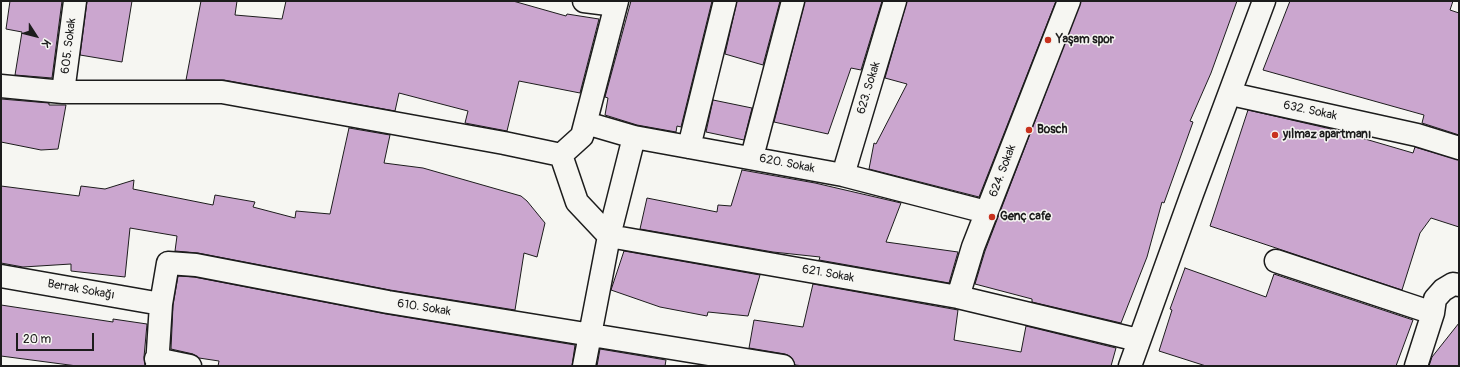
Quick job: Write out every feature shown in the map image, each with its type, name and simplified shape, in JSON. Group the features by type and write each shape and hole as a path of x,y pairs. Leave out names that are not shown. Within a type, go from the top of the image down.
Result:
{"street":[{"name":"605. Sokak","path":"63,92 75,1"},
{"path":"561,155 582,136 616,3 584,1"},
{"path":"689,147 725,1"},
{"path":"752,157 793,1"},
{"name":"623. Sokak","path":"843,175 895,1"},
{"name":"624. Sokak","path":"958,297 973,247 986,212 1069,1"},
{"path":"1133,365 1138,340 1231,94 1264,1"},
{"path":"1,86 63,92 222,92 504,143 561,155"},
{"name":"632. Sokak","path":"1231,94 1417,135 1459,148"},
{"name":"620. Sokak","path":"586,123 634,137 752,157 843,175 986,212"},
{"path":"584,366 608,236 634,137"},
{"path":"561,155 577,202 608,236"},
{"name":"621. Sokak","path":"608,236 958,297 1138,340"},
{"path":"1276,261 1433,313"},
{"name":"610. Sokak","path":"156,363 161,304 168,263 196,265 388,302 783,366"},
{"name":"Berrak Sokağı","path":"1,276 161,304"},
{"path":"1416,366 1433,313 1435,299 1443,290 1453,284 1459,284"},
{"path":"156,363 190,366"}],"building":[{"path":"10,1 62,1 52,78 15,75 22,32 6,29"},
{"path":"87,1 132,1 122,62 80,55"},
{"path":"201,1 237,1 235,15 282,19 286,1 513,1 566,16 567,14 599,19 580,93 519,81 507,131 465,123 468,111 399,93 395,111 224,80 186,80"},
{"path":"631,1 712,1 681,127 677,126 676,132 637,125 605,115 608,98 605,97"},
{"path":"737,1 780,1 763,65 725,54"},
{"path":"805,1 882,1 861,70 851,68 828,134 774,122"},
{"path":"907,1 1056,1 979,197 869,169 874,143 876,144 907,84 885,78"},
{"path":"1081,1 1237,1 1211,73 1190,121 1193,122 1164,203 1162,202 1147,257 1121,323 1032,302 1032,299 975,284 985,251"},
{"path":"1290,1 1453,1 1450,10 1459,13 1459,135 1422,123 1424,115 1263,70"},
{"path":"1,99 49,103 49,105 66,105 58,149 41,150 1,142"},
{"path":"713,100 752,108 744,140 706,132"},
{"path":"1248,110 1331,129 1413,153 1415,147 1459,160 1459,227 1431,218 1420,233 1402,290 1210,226"},
{"path":"349,128 390,135 384,163 423,168 521,196 527,201 545,223 537,257 524,253 515,310 390,290 198,253 175,251 177,236 130,228 125,277 71,271 71,264 23,267 1,263 1,186 79,196 81,186 105,189 134,180 133,189 213,205 215,195 255,202 253,207 295,218 296,211 330,214"},
{"path":"742,170 815,183 901,203 886,242 958,252 949,283 819,260 820,257 773,252 640,229 647,198 717,212 718,205 731,206"},
{"path":"624,251 760,275 748,316 708,312 707,316 660,307 611,290"},
{"path":"1185,268 1266,297 1274,274 1413,320 1396,366 1206,366 1159,351 1172,310 1170,309"},
{"path":"178,276 194,277 386,314 575,345 572,366 218,366 219,361 199,358 193,354 171,349 173,305"},
{"path":"813,284 958,310 954,340 1021,352 1026,326 1116,348 1111,366 804,366 795,365 791,357 785,354 749,348 754,320 803,327"},
{"path":"1,305 113,322 113,319 147,324 144,357 145,366 77,366 1,356"},
{"path":"1459,323 1459,366 1429,366 1432,357"},
{"path":"600,349 666,360 665,366 597,366"}],"place":[{"name":"Yaşam spor","path":"1048,40"},
{"name":"Bosch","path":"1029,130"},
{"name":"yılmaz apartmanı","path":"1275,135"},
{"name":"Genç cafe","path":"992,217"}]}
